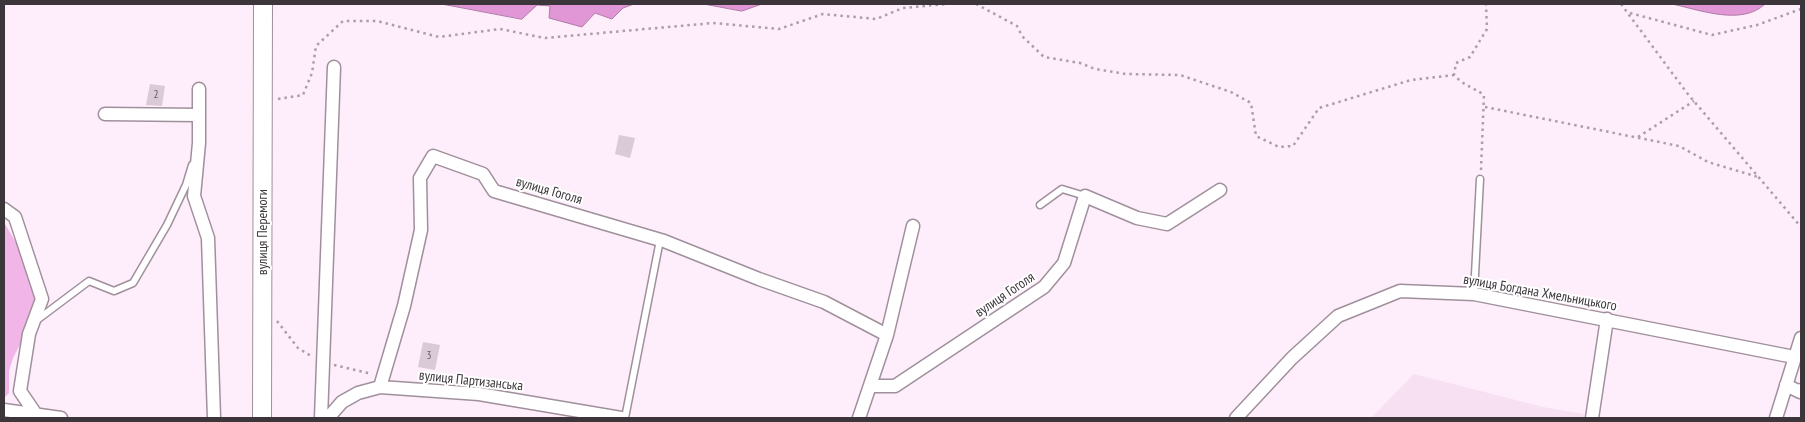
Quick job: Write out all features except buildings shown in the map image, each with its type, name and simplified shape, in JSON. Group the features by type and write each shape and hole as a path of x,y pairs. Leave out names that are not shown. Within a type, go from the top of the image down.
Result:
{"main road":[{"name":"вулиця Перемоги","path":"262,418 263,4"}],"street":[{"path":"321,418 334,67"},
{"path":"199,89 199,143 194,196 208,238 214,418"},
{"path":"105,114 199,115"},
{"name":"вулиця Гоголя","path":"380,387 404,306 421,230 420,178 433,156 483,174 494,191 660,240 759,280 824,302 887,335"},
{"path":"1085,196 1137,218 1167,224 1220,190"},
{"name":"вулиця Гоголя","path":"870,386 895,386 1044,288 1064,263 1085,196"},
{"path":"4,209 14,217 42,299 34,322 20,390 35,413"},
{"path":"859,418 887,335 913,226"},
{"name":"вулиця Богдана Хмельницького","path":"1236,418 1292,358 1338,316 1400,291 1474,294 1794,357"},
{"path":"1592,418 1607,320"},
{"path":"1776,418 1801,338"},
{"path":"1786,385 1801,391"},
{"name":"вулиця Партизанська","path":"328,418 342,402 358,393 380,387 479,394 621,418"},
{"path":"4,410 61,418"}],"lane":[{"path":"34,322 88,281 114,291 133,283 167,225 186,185 199,143"},
{"path":"1474,294 1480,179"},
{"path":"1040,205 1062,189 1085,196"},
{"path":"626,418 660,240"}],"path":[{"path":"263,102 303,95 312,72 316,46 343,21 377,21 439,37 500,29 546,38 713,23 779,29 823,14 876,19 903,8 946,4"},
{"path":"976,4 1017,26 1022,36 1044,57 1126,74 1180,75 1231,92 1251,103 1256,136 1279,147 1292,146 1318,108 1411,80 1454,75"},
{"path":"1454,75 1456,63 1470,57 1487,29 1486,4"},
{"path":"1621,4 1694,102 1801,227"},
{"path":"1628,13 1712,35 1757,25 1801,9"},
{"path":"1454,75 1464,86 1476,90 1484,96 1485,107 1480,179"},
{"path":"1637,138 1694,102"},
{"path":"1485,107 1679,146 1708,162 1759,177"}],"shaded area":[{"path":"442,4 634,4 623,8 612,19 595,13 582,27 549,18 550,6 537,5 522,19"},
{"path":"704,4 762,4 742,11"},
{"path":"1672,4 1765,4 1756,11 1745,14 1720,15"},
{"path":"4,222 18,246 36,301 27,331 13,358 9,371 9,393 4,398"},
{"path":"1414,374 1543,407 1584,414 1583,418 1371,418"}]}
